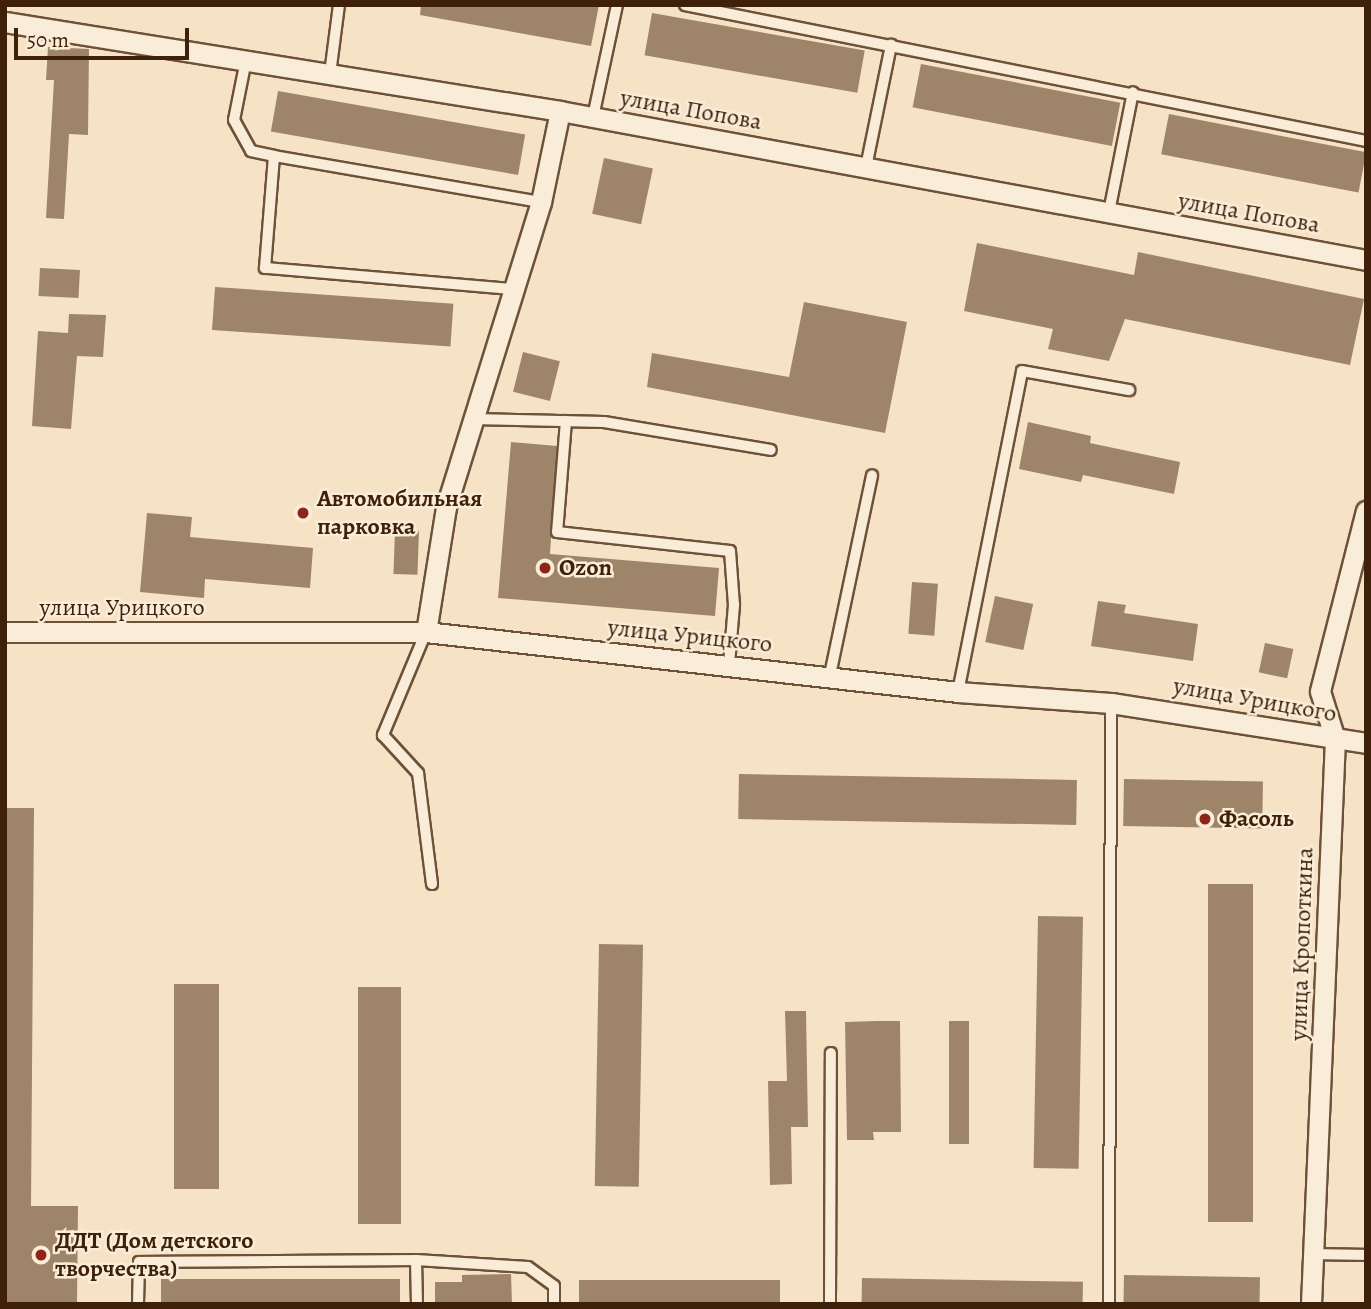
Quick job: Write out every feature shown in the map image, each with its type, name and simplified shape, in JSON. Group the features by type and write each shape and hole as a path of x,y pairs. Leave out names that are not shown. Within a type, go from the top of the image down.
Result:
{"street":[{"name":"улица Попова","path":"5,22 560,111 1366,260"},
{"path":"426,632 446,507 541,202 560,111"},
{"name":"улица Кропоткина","path":"1311,1304 1335,739 1320,691 1366,511"},
{"name":"улица Урицкого","path":"5,632 426,632 830,675 958,692 1111,703 1366,743"}],"lane":[{"path":"330,74 339,5"},
{"path":"593,117 617,5"},
{"path":"685,5 1133,92 1366,141"},
{"path":"866,167 891,46"},
{"path":"246,60 234,120 251,151 541,202"},
{"path":"1109,212 1133,92"},
{"path":"274,156 265,268 512,289"},
{"path":"958,692 1022,370 1129,390"},
{"path":"473,419 604,422 771,450"},
{"path":"566,421 557,532 730,551 734,605 729,664"},
{"path":"830,675 872,475"},
{"path":"426,632 383,735 418,773 432,884"},
{"path":"1109,1304 1111,703"},
{"path":"830,1304 831,1053"},
{"path":"1313,1254 1366,1255"},
{"path":"138,1304 139,1262 416,1260 528,1267 554,1286 554,1304"},
{"path":"416,1260 417,1304"}],"building":[{"path":"421,5 599,5 591,46 420,15"},
{"path":"652,13 865,51 857,93 645,55"},
{"path":"48,47 89,49 88,135 69,134 64,219 46,218 54,80 46,80"},
{"path":"921,64 1120,103 1112,146 913,107"},
{"path":"278,91 525,135 518,175 271,131"},
{"path":"1169,114 1366,152 1358,193 1161,154"},
{"path":"604,158 653,168 641,224 592,214"},
{"path":"977,243 1134,275 1138,252 1364,299 1350,365 1125,319 1109,361 1048,349 1053,329 964,311"},
{"path":"40,268 80,270 78,298 39,296"},
{"path":"215,287 453,304 450,347 212,330"},
{"path":"804,302 907,322 885,433 647,387 652,353 789,377"},
{"path":"69,314 106,315 103,357 77,356 71,429 32,426 38,331 68,333"},
{"path":"523,352 560,361 550,401 513,392"},
{"path":"1028,422 1091,436 1090,443 1180,462 1174,494 1083,475 1081,482 1019,469"},
{"path":"511,442 557,446 550,554 719,568 715,616 498,598"},
{"path":"147,513 192,517 190,537 313,548 310,588 205,579 204,598 140,592"},
{"path":"395,530 419,531 417,575 393,574"},
{"path":"912,582 938,584 934,636 908,634"},
{"path":"995,596 1033,604 1023,650 985,642"},
{"path":"1098,601 1126,605 1124,613 1198,624 1193,661 1091,646"},
{"path":"1265,643 1293,649 1287,678 1259,672"},
{"path":"739,774 1077,780 1076,825 738,819"},
{"path":"1124,779 1263,781 1262,828 1123,826"},
{"path":"5,808 34,808 31,1206 78,1206 77,1304 5,1304"},
{"path":"1208,884 1253,884 1253,1222 1208,1222"},
{"path":"1038,916 1083,917 1079,1169 1034,1168"},
{"path":"599,944 643,945 639,1187 595,1186"},
{"path":"174,984 219,984 219,1189 174,1189"},
{"path":"358,987 401,987 401,1224 358,1224"},
{"path":"785,1011 806,1011 808,1127 791,1127 792,1184 770,1185 768,1081 787,1081"},
{"path":"900,1021 901,1132 873,1132 874,1140 847,1140 845,1022"},
{"path":"949,1021 969,1021 969,1144 949,1144"},
{"path":"511,1274 512,1304 435,1304 435,1282 462,1282 462,1275"},
{"path":"1124,1275 1260,1277 1260,1304 1123,1304"},
{"path":"862,1278 1083,1282 1083,1304 862,1304"},
{"path":"161,1279 400,1279 400,1304 161,1304"},
{"path":"579,1280 780,1280 780,1304 579,1304"}],"place":[{"name":"Автомобильная парковка","path":"303,513"},
{"name":"Ozon","path":"545,568"},
{"name":"Фасоль","path":"1205,819"},
{"name":"ДДТ (Дом детского творчества)","path":"41,1255"}]}
